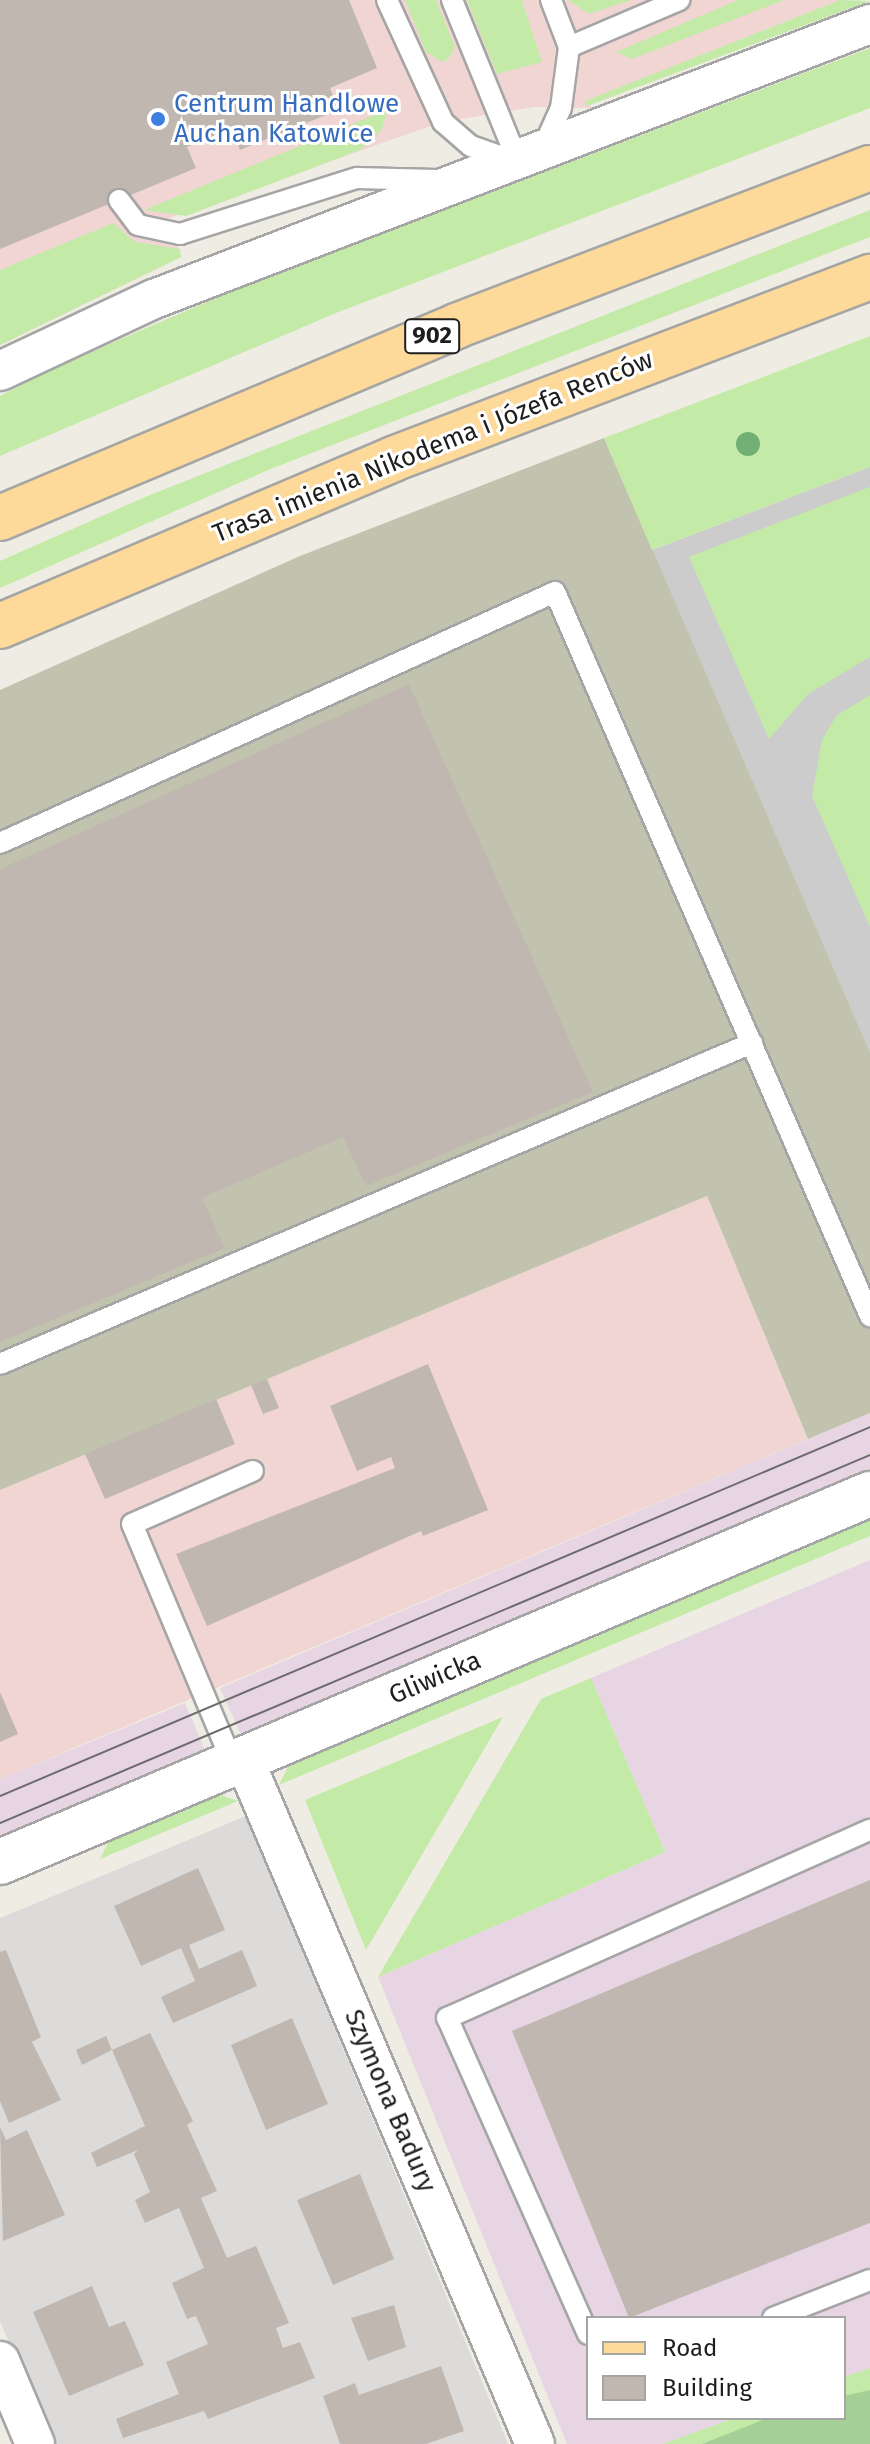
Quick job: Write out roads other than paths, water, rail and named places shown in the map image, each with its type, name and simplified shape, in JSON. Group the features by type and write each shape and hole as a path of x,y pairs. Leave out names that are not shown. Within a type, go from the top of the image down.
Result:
{"main road":[{"name":"902","path":"0,518 456,326 870,168"},
{"name":"Trasa imienia Nikodema i Józefa Renców","path":"0,626 393,459 870,277"}],"street":[{"path":"0,371 154,299 870,24"},
{"name":"Gliwicka","path":"0,1862 870,1494"},
{"name":"Szymona Badury","path":"239,1762 535,2444"},
{"path":"0,2361 35,2444"}],"lane":[{"path":"387,0 443,122 471,146 523,156"},
{"path":"452,0 523,156"},
{"path":"523,156 561,108 569,47 551,0"},
{"path":"569,47 679,0"},
{"path":"119,200 138,225 180,234 357,178 457,181"},
{"path":"0,843 555,592 870,1316"},
{"path":"0,1364 752,1043"},
{"path":"239,1762 132,1524 253,1471"},
{"path":"586,2330 447,2018 870,1830"},
{"path":"778,2316 870,2280"}],"tram line":[{"path":"0,1796 870,1427"},
{"path":"0,1823 870,1455"}],"place":[{"name":"Centrum Handlowe Auchan Katowice","path":"158,119"}]}
